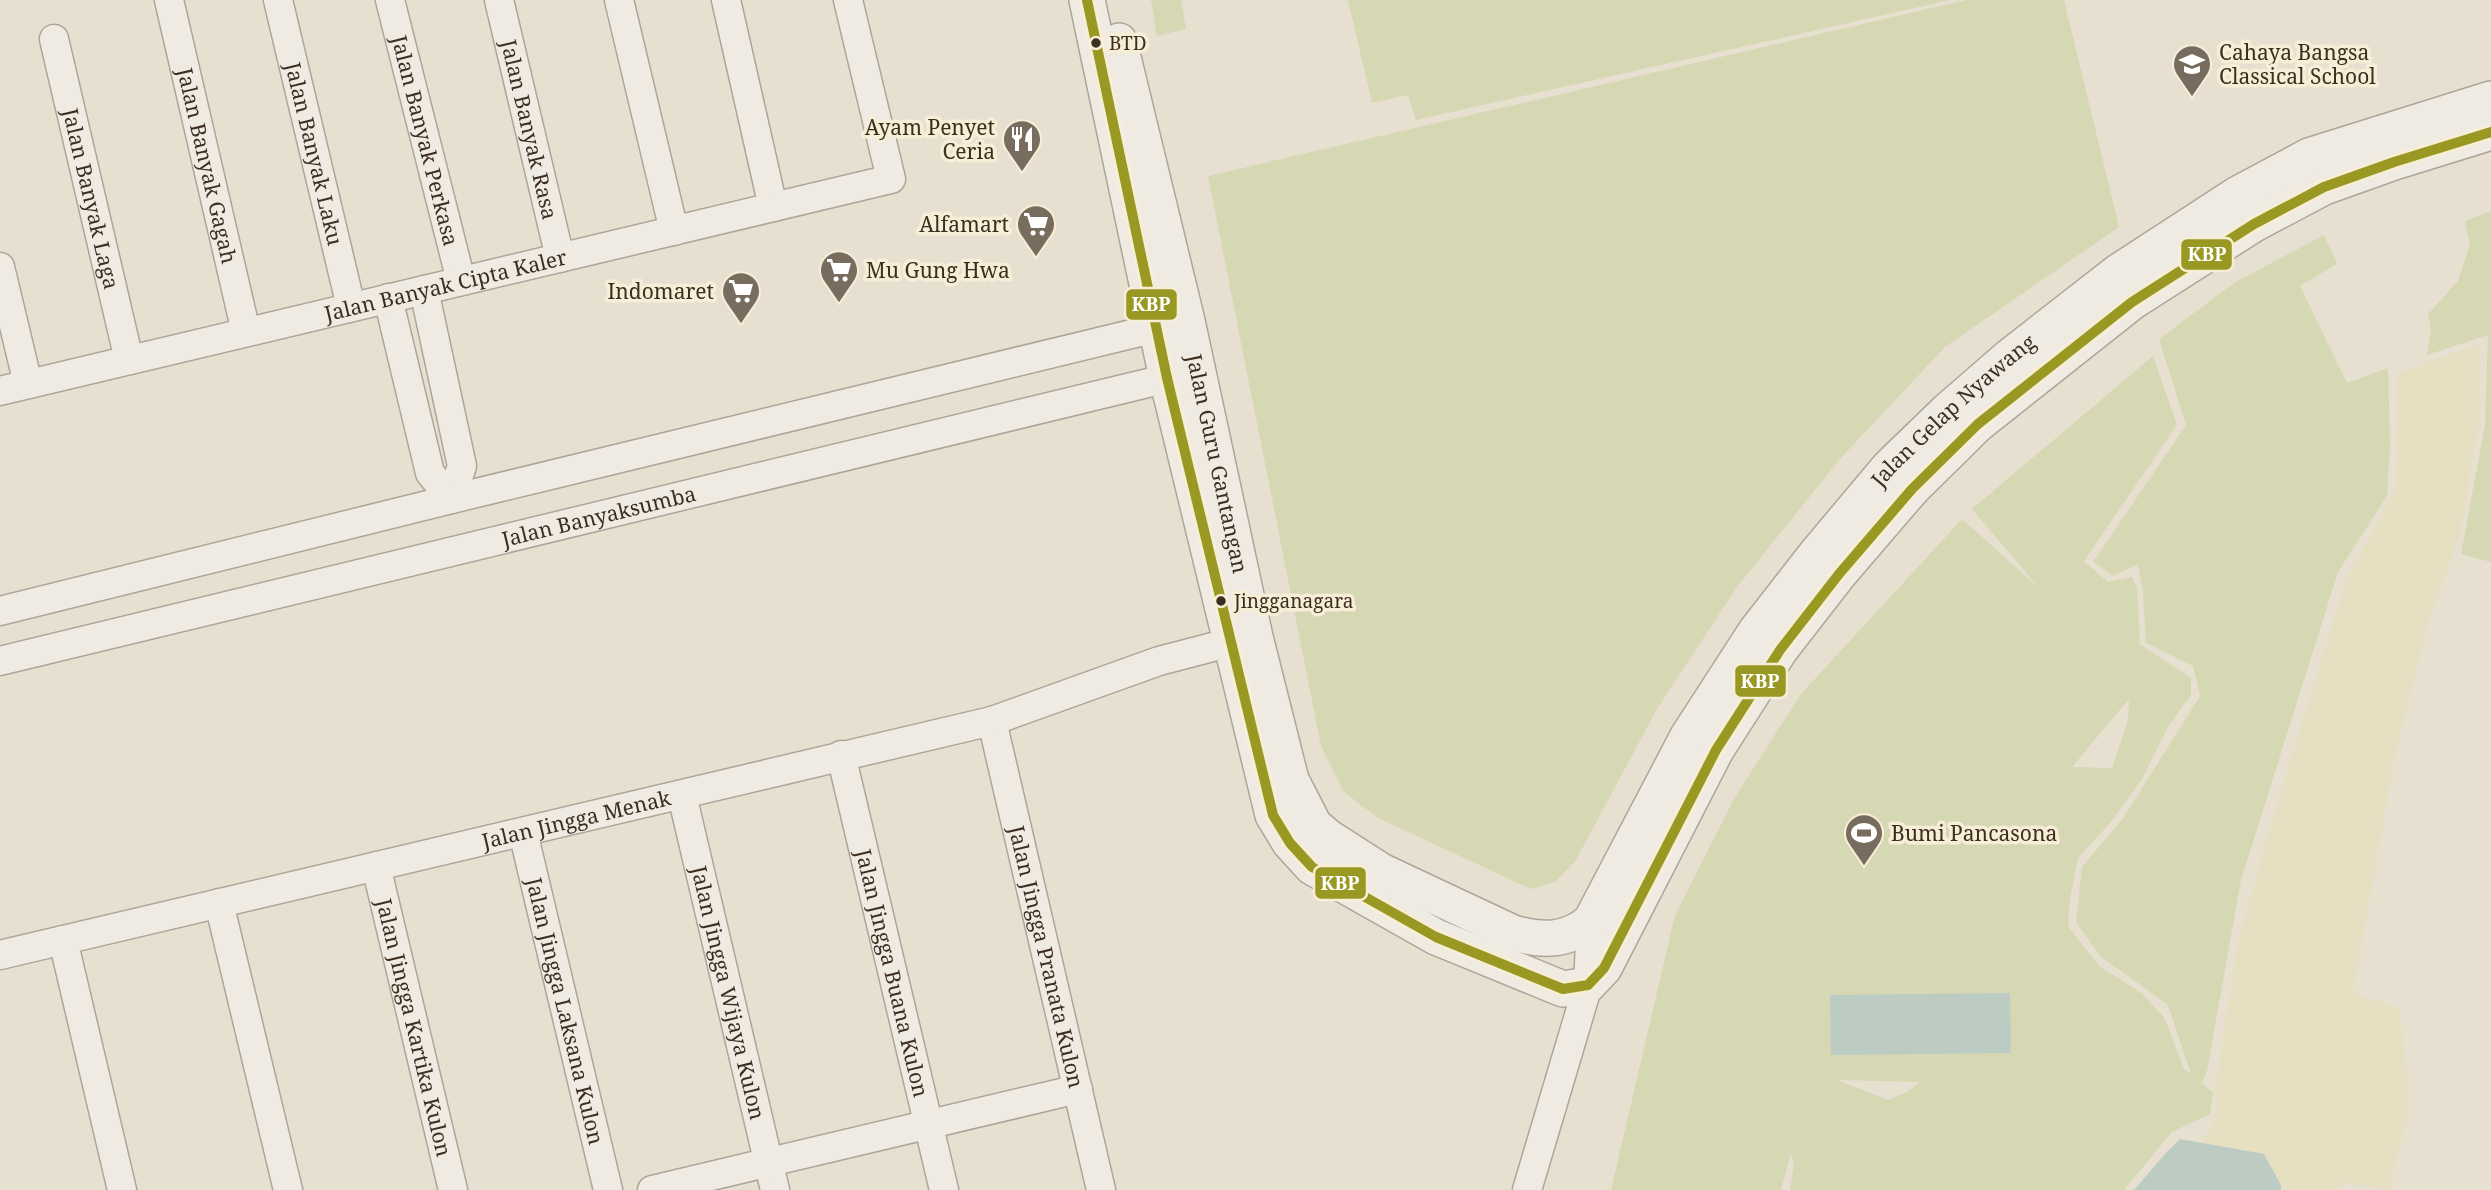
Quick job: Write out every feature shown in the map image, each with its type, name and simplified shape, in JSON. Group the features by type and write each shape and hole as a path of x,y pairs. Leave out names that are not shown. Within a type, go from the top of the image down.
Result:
{"street":[{"name":"Jalan Banyak Gagah","path":"169,0 246,332"},
{"name":"Jalan Banyak Laku","path":"278,0 351,307"},
{"name":"Jalan Banyak Perkasa","path":"390,0 461,281"},
{"name":"Jalan Banyak Rasa","path":"499,0 561,258"},
{"path":"619,0 674,231"},
{"path":"726,0 773,207"},
{"name":"Jalan Banyak Cipta Kaler","path":"0,391 891,179 848,0"},
{"name":"Jalan Guru Gantangan","path":"1087,0 1172,325"},
{"name":"Jalan Guru Gantangan","path":"1109,0 1182,375 1242,639 1273,815 1290,844 1312,867 1436,937 1575,987"},
{"name":"Jalan Banyak Laga","path":"54,39 129,360"},
{"name":"Jalan Gelap Nyawang","path":"1591,921 1688,736 1756,631 1889,467 1948,410 2118,272 2238,194 2309,156 2491,99"},
{"name":"Jalan Gelap Nyawang","path":"1575,987 1604,968 1716,750 1780,650 1839,574 1912,488 1978,424 2132,302 2254,225 2324,187 2491,132"},
{"path":"0,267 28,384"},
{"path":"424,290 461,466 451,499"},
{"path":"388,298 430,473 451,499"},
{"path":"0,611 1172,325"},
{"name":"Jalan Banyaksumba","path":"0,661 1182,375"},
{"name":"Jalan Guru Gantangan","path":"1242,639 1291,780 1314,825 1328,837 1381,871 1513,933 1550,940 1578,932 1591,921"},
{"name":"Jalan Jingga Menak","path":"0,955 992,721 1146,665 1242,639"},
{"name":"Jalan Jingga Pranata Kulon","path":"992,721 1101,1190"},
{"name":"Jalan Jingga Buana Kulon","path":"841,755 944,1190"},
{"name":"Jalan Jingga Wijaya Kulon","path":"682,795 772,1177"},
{"name":"Jalan Jingga Laksana Kulon","path":"523,832 608,1190"},
{"name":"Jalan Jingga Kartika Kulon","path":"376,866 453,1190"},
{"path":"219,903 288,1190"},
{"path":"1527,1190 1591,921"},
{"path":"63,940 122,1190"},
{"path":"652,1190 772,1177 928,1123 1078,1089"}],"shaded area":[{"path":"2479,344 2479,423 2460,534 2425,633 2394,762 2353,993 2400,1008 2410,1109 2389,1190 2342,1182 2339,1190 2281,1190 2281,1184 2222,1148 2201,1144 2216,1118 2216,1084 2237,946 2270,827 2346,580 2396,489 2397,374"},
{"path":"2010,993 2011,1053 1831,1055 1830,995"},
{"path":"2180,1139 2264,1154 2281,1185 2281,1190 2134,1190"}],"green space":[{"path":"1151,0 1181,0 1186,29 1157,36"},
{"path":"1348,0 1950,0 1416,120 1408,95 1372,103"},
{"path":"1966,0 2064,0 2119,227 1945,347 1840,459 1737,587 1657,709 1576,860 1555,882 1531,889 1378,818 1344,792 1321,746 1208,176"},
{"path":"2491,211 2491,562 2461,554 2485,425 2488,335 2427,355 2431,329 2428,314 2458,281 2470,245 2465,221"},
{"path":"2324,235 2337,264 2300,286 2347,383 2388,368 2390,445 2387,496 2338,572 2241,880 2207,1071 2202,1083 2213,1093 2210,1114 2172,1132 2124,1190 1790,1190 1794,1163 1791,1153 1781,1190 1611,1190 1675,915 1735,797 1801,694 1962,519 2038,587 1972,509 2153,356 2177,425 2084,561 2108,582 2132,577 2137,588 2140,644 2191,678 2191,695 2169,725 2142,779 2110,823 2078,858 2068,926 2099,966 2140,992 2164,1017 2184,1069 2191,1074 2168,1005 2100,956 2076,922 2082,867 2124,817 2200,696 2193,666 2146,643 2143,592 2138,564 2113,576 2093,562 2186,425 2159,339 2234,283","holes":["2129,699 2128,720 2112,768 2072,767","1840,1080 1920,1082 1907,1092 1888,1100"]}],"transit line":[{"name":"KBP","path":"1087,0 1167,378 1273,815 1290,843 1312,867 1436,937 1563,989 1588,985 1604,968 1716,750 1780,650 1839,574 1912,489 1978,424 2132,302 2254,224 2324,187 2491,132"}],"place":[{"name":"BTD","path":"1096,43"},
{"name":"Cahaya Bangsa Classical School","path":"2192,98"},
{"name":"Ayam Penyet Ceria","path":"1022,173"},
{"name":"Alfamart","path":"1036,258"},
{"name":"Mu Gung Hwa","path":"839,304"},
{"name":"Indomaret","path":"741,325"},
{"name":"Jingganagara","path":"1221,601"},
{"name":"Bumi Pancasona","path":"1864,867"}]}
